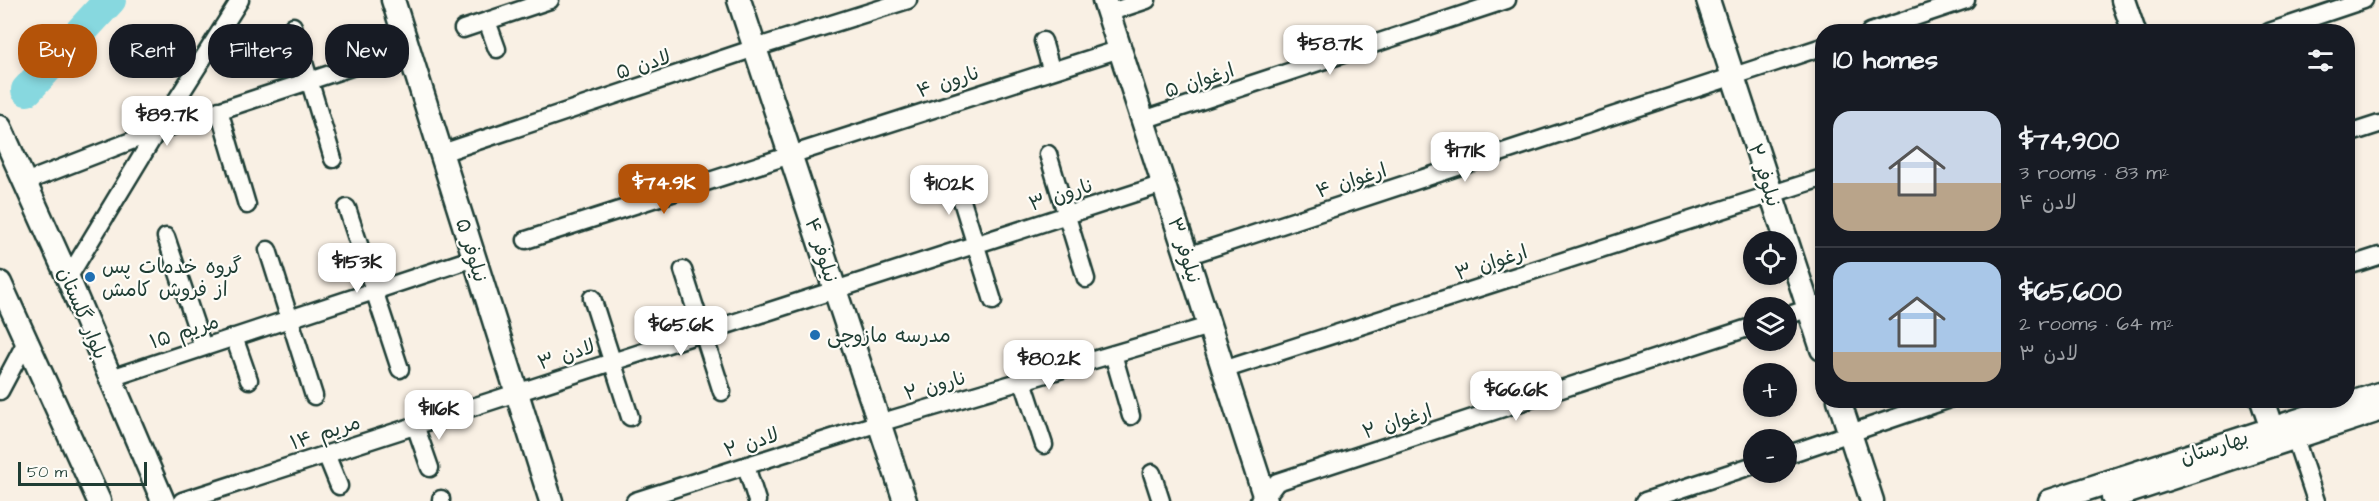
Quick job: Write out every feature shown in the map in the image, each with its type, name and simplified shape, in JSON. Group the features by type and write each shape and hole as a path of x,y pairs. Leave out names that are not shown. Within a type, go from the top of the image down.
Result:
{"street":[{"path":"68,278 240,0"},
{"name":"نیلوفر ۵","path":"393,0 401,24"},
{"path":"463,29 550,0"},
{"name":"نیلوفر ۴","path":"740,0 905,501"},
{"name":"لادن ۵","path":"442,153 755,48 908,0"},
{"path":"1106,7 1148,0"},
{"name":"ارغوان ۵","path":"1143,120 1508,0"},
{"path":"1894,24 1966,0"},
{"path":"2123,0 2131,24"},
{"path":"2293,24 2364,0"},
{"name":"نیلوفر ۲","path":"1710,1 1772,195 1815,303"},
{"name":"نیلوفر ۳","path":"1106,7 1187,256 1262,500"},
{"path":"487,21 497,49"},
{"path":"1043,41 1051,69"},
{"name":"نیلوفر ۵","path":"409,48 551,501"},
{"name":"نارون ۴","path":"526,240 791,156 1051,69 1120,49"},
{"name":"ارغوان ۴","path":"1187,256 1815,49"},
{"path":"25,182 157,131 325,76"},
{"path":"308,78 333,159"},
{"path":"219,110 247,205"},
{"path":"2355,132 2379,124"},
{"name":"بلوار گلستان","path":"0,127 68,278 163,501"},
{"path":"1048,154 1086,279"},
{"path":"955,178 993,301"},
{"name":"ارغوان ۳","path":"1223,370 1815,180"},
{"name":"نارون ۳","path":"835,289 1163,184"},
{"path":"347,208 400,369"},
{"path":"166,237 203,347"},
{"path":"268,250 314,396"},
{"path":"2355,264 2379,256"},
{"name":"مریم ۱۵","path":"111,378 474,258"},
{"path":"682,270 722,392"},
{"path":"0,283 99,501"},
{"name":"لادن ۳","path":"516,392 835,289"},
{"path":"592,298 630,417"},
{"path":"1797,312 1815,306"},
{"name":"نارون ۲","path":"879,423 1209,326"},
{"name":"ارغوان ۲","path":"1262,500 1277,482 1743,331"},
{"path":"234,337 249,380"},
{"path":"0,391 26,342"},
{"path":"1113,354 1131,416"},
{"path":"1023,381 1044,445"},
{"name":"مریم ۱۴","path":"182,501 516,392"},
{"name":"بهارستان","path":"2355,402 2379,394"},
{"path":"1842,408 1872,501"},
{"path":"1797,451 1924,408"},
{"path":"2265,408 2272,429"},
{"name":"بهارستان","path":"2049,501 2336,408"},
{"name":"بهارستان","path":"2100,501 2379,410"},
{"name":"لادن ۲","path":"635,501 655,498 879,423"},
{"path":"415,425 430,468"},
{"path":"2295,438 2316,501"},
{"path":"326,454 339,486"},
{"path":"746,466 757,501"},
{"path":"1645,501 1743,469"},
{"path":"1152,473 1161,501"}],"waterway":[{"path":"27,90 110,0"}],"place":[{"name":"گروه خدمات پس از فروش کامش","path":"90,277"},
{"name":"مدرسه مازوچی","path":"815,335"}]}
